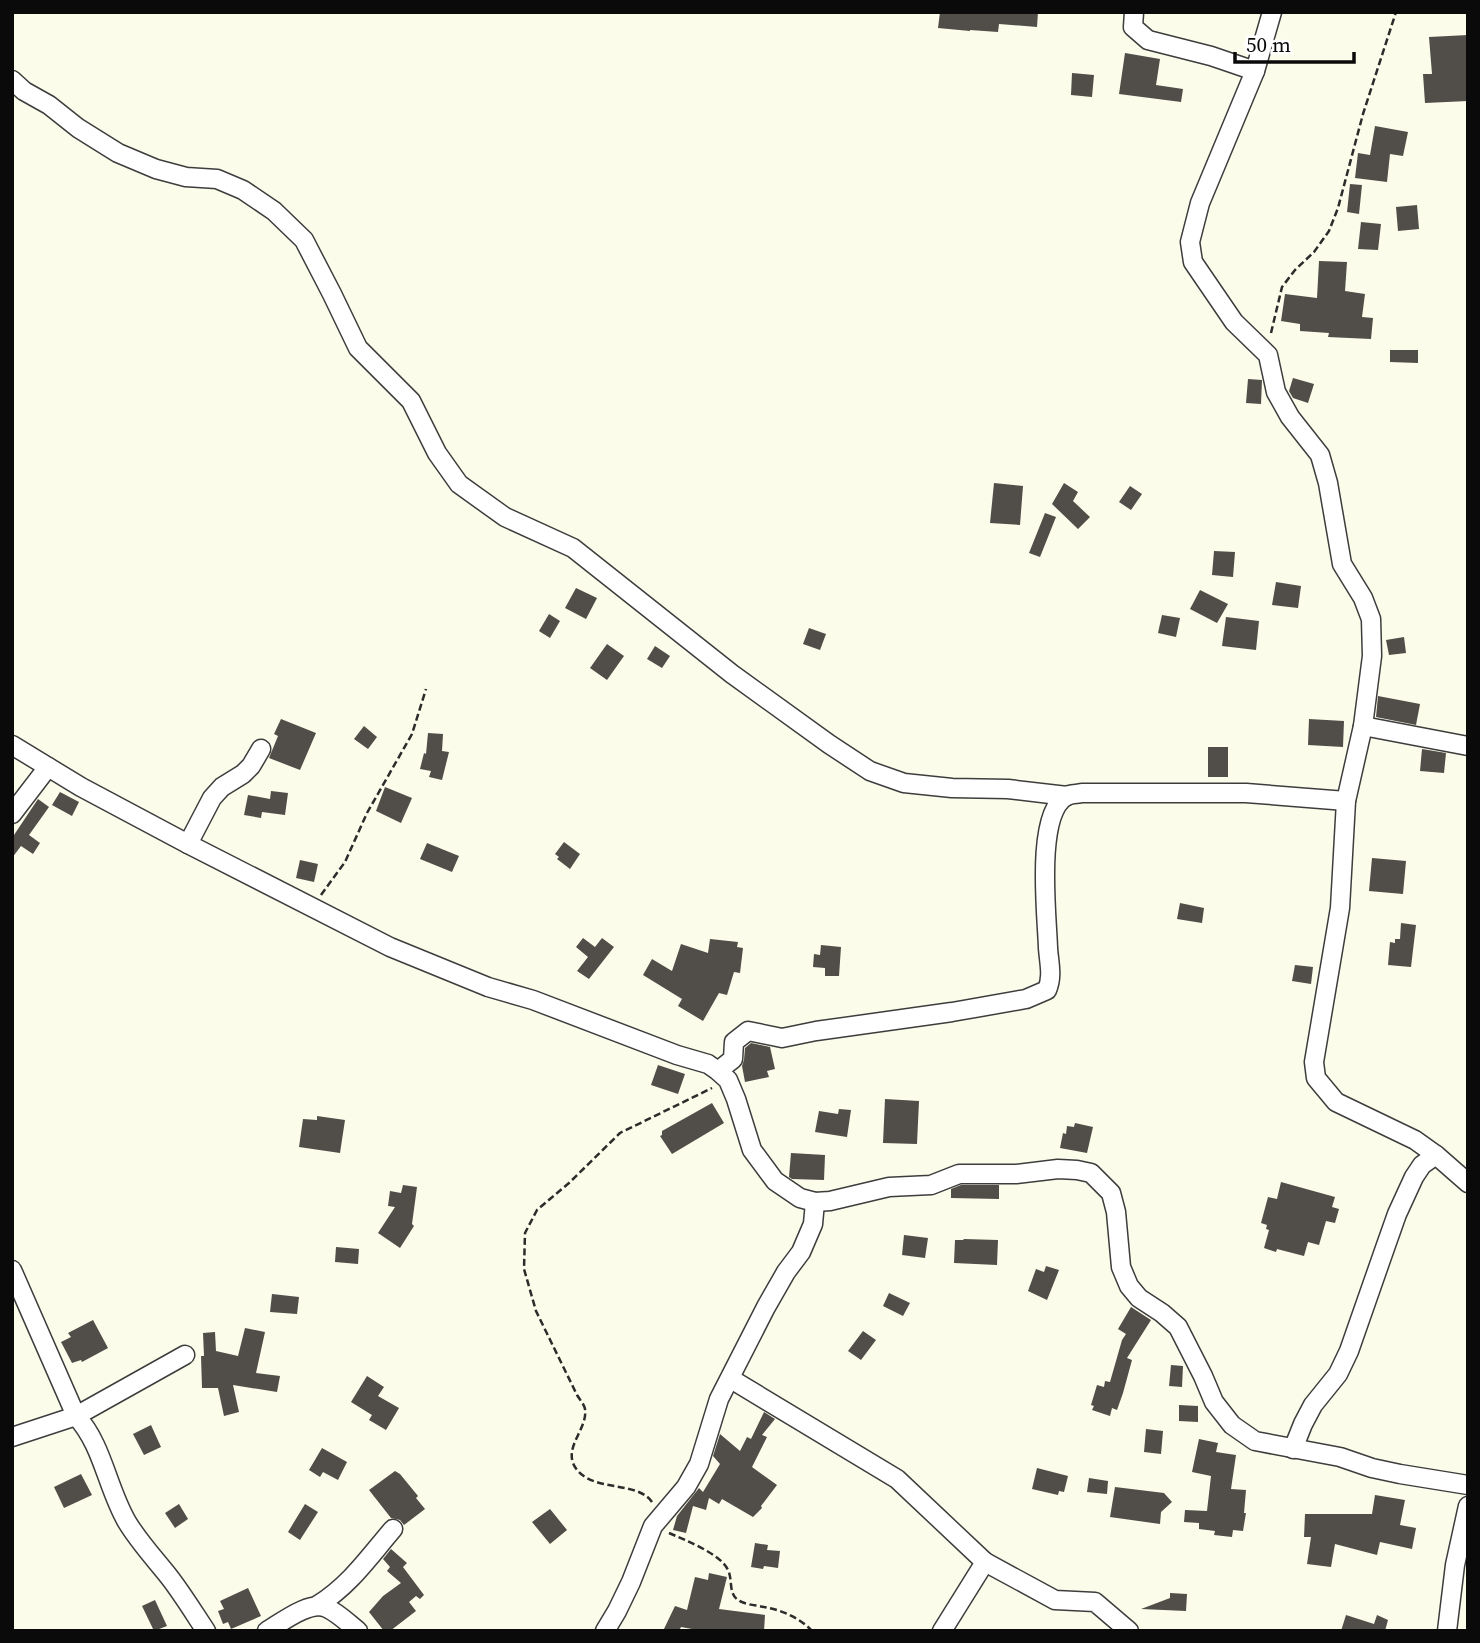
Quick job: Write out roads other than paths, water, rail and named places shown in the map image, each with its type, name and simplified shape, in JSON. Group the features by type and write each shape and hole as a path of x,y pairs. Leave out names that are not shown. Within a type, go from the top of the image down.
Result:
{"street":[{"path":"1134,12 1133,27 1148,40 1211,55 1255,71"},
{"path":"1272,12 1255,71 1200,203 1190,242 1194,262 1234,322 1268,355 1276,392 1290,417 1320,455 1328,484 1342,564 1363,598 1371,619 1372,656 1363,726 1346,802 1340,908 1314,1062 1316,1078 1336,1102 1415,1140 1468,1183"},
{"path":"12,80 24,91 118,153 156,169 186,177 217,179 243,190 275,211 304,240 358,348 411,401 437,453 459,484 505,517 573,548 732,674 870,771 904,783 952,788 1008,789 1067,796 1082,793 1246,793 1346,802"},
{"path":"1363,726 1468,746"},
{"path":"12,745 81,787 390,947 488,987 533,1000 677,1055 708,1064 723,1075 736,1100 752,1150 775,1181 800,1198 815,1202 830,1201 889,1187 931,1185 959,1174 1016,1174 1058,1169 1091,1173 1111,1193 1116,1212 1121,1267 1129,1286 1139,1298 1178,1326 1214,1402 1232,1425 1255,1441 1340,1457 1400,1475 1468,1485"},
{"path":"188,844 216,792 251,766 261,749"},
{"path":"12,814 48,767"},
{"path":"723,1075 733,1059 734,1042 748,1031 782,1038 1026,999 1047,990 1051,981 1045,853 1048,827 1054,810 1067,796"},
{"path":"1293,1449 1313,1405 1338,1374 1349,1351 1397,1214 1414,1177 1422,1165 1436,1155"},
{"path":"605,1631 631,1582 655,1523 686,1487 699,1464 719,1399 772,1296 801,1252 813,1224 815,1202"},
{"path":"12,1270 76,1416 94,1443 111,1490 127,1523 170,1577 206,1631"},
{"path":"12,1437 76,1416 185,1355"},
{"path":"731,1378 897,1479 985,1562 1055,1600 1095,1602 1129,1631"},
{"path":"1447,1631 1455,1565 1468,1506"},
{"path":"318,1605 336,1594 355,1575 393,1529"},
{"path":"942,1631 985,1562"},
{"path":"267,1631 309,1606 318,1605 327,1608 358,1631"}]}
